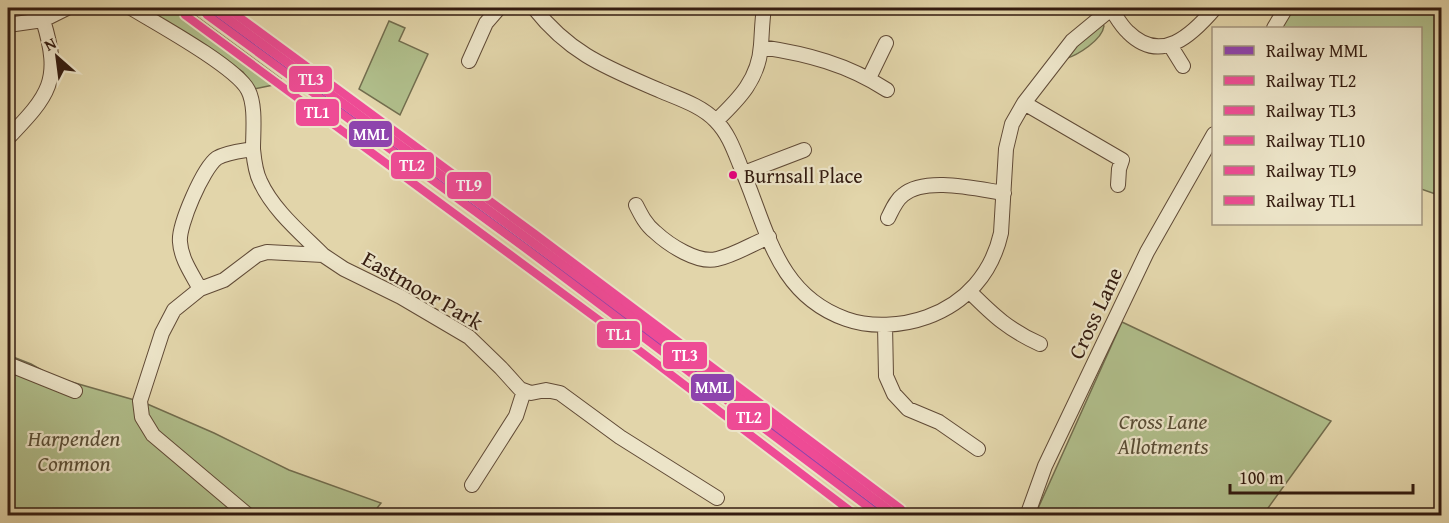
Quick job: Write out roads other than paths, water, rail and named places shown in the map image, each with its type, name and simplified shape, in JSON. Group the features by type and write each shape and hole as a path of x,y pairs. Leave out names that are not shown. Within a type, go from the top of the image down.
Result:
{"street":[{"path":"8,25 43,20 67,8"},
{"name":"Eastmoor Park","path":"131,8 231,71 248,90 254,119 253,149 256,171 267,194 288,220 323,255 344,269 401,297 469,337 501,368 514,385 524,391"},
{"path":"469,61 486,23 499,8"},
{"path":"534,8 555,32 584,56 601,66 695,105 716,121 725,132 777,257 792,283 825,311 851,321 885,325 911,321 941,312 970,292 983,275 998,246 1008,135 1024,103 1072,41 1111,8 1126,31 1135,38 1154,46 1170,45 1191,33 1215,8"},
{"path":"716,121 748,87 754,75 761,46 760,29 764,8"},
{"path":"1275,27 1286,8"},
{"path":"8,138 33,112 49,86 53,60 52,47 43,20"},
{"path":"869,78 886,43"},
{"path":"1170,45 1183,66"},
{"path":"761,46 805,54 869,78 887,90"},
{"path":"1024,103 1122,159 1118,185"},
{"name":"Cross Lane","path":"1027,516 1045,466 1147,252 1212,138"},
{"path":"200,289 181,250 180,230 210,164 229,153 253,149"},
{"path":"744,173 804,150"},
{"path":"888,218 902,196 910,190 925,185 1004,192"},
{"path":"636,205 644,220 655,232 699,259 717,259 769,237"},
{"name":"Eastmoor Park","path":"249,516 153,435 142,417 140,401 168,320 174,310 200,289 224,280 256,255 267,252 323,255"},
{"path":"970,292 1016,333 1040,344"},
{"path":"885,325 886,376 894,394 908,409 939,422 978,449"},
{"path":"8,364 75,391"},
{"path":"472,485 516,416 524,391 531,393 546,390 560,393 620,437 717,498"}],"rail line":[{"name":"MML","path":"199,8 620,317 882,516"},
{"name":"TL10","path":"212,8 530,241 895,516"},
{"name":"TL3","path":"214,8 625,310 888,509"},
{"name":"TL9","path":"227,8 535,234 901,509"},
{"name":"TL1","path":"185,15 611,329 857,516"},
{"name":"TL2","path":"207,15 525,248 880,516"}],"place":[{"name":"Burnsall Place","path":"733,175"}],"park label":[{"name":"Cross Lane Allotments","path":"1163,434"},
{"name":"Harpenden Common","path":"74,450"}]}
